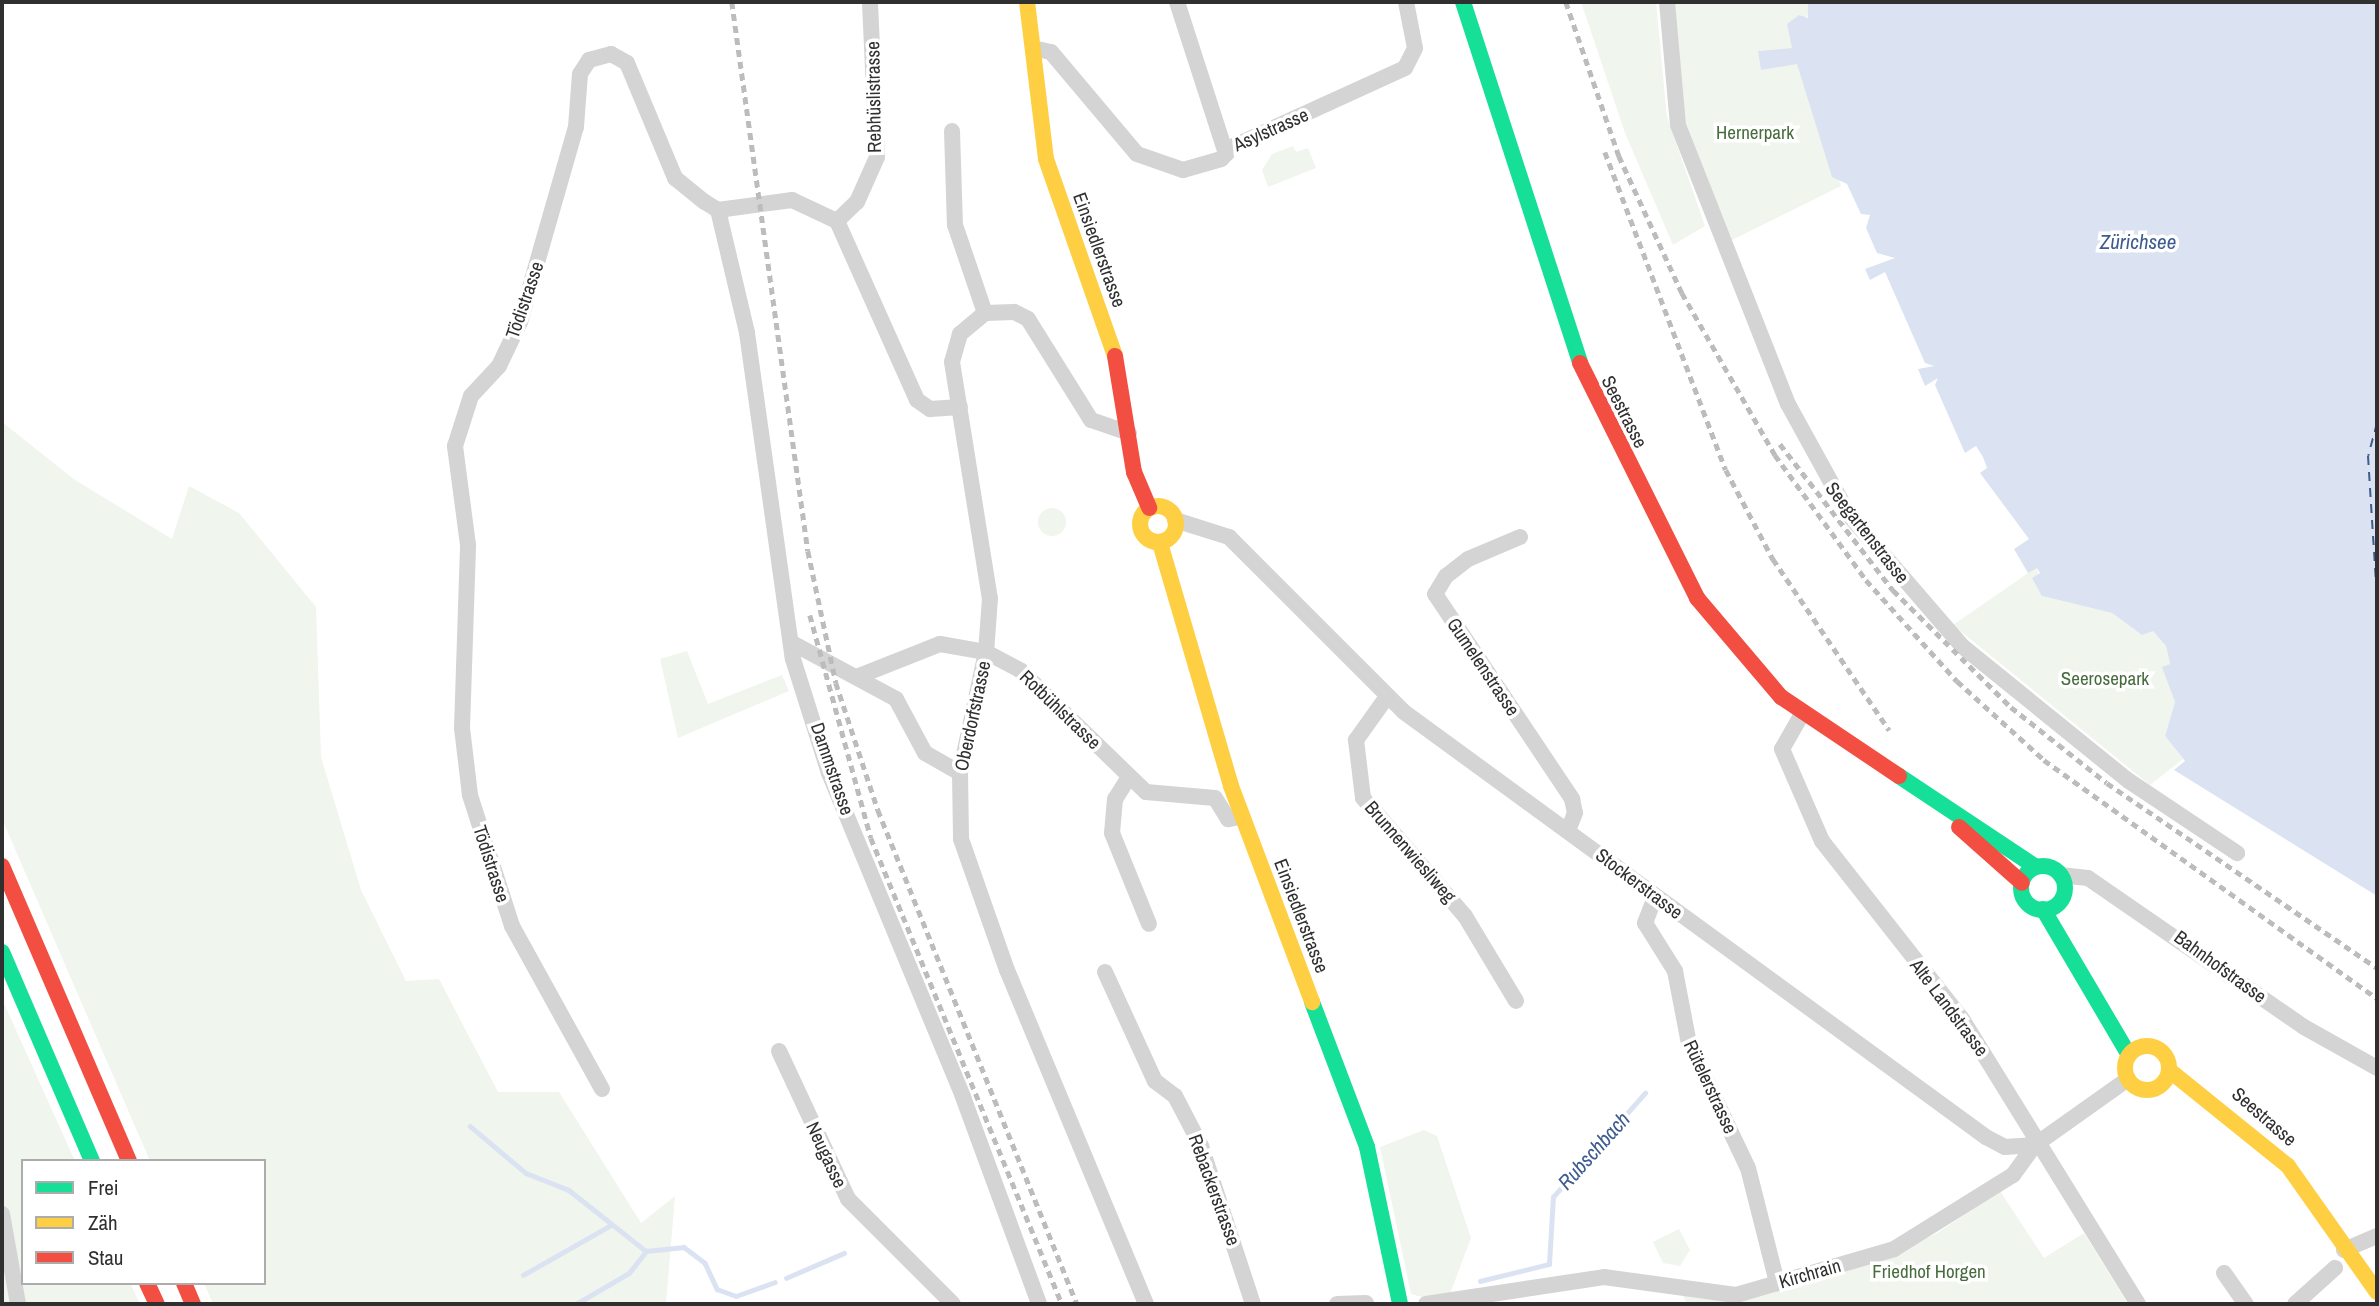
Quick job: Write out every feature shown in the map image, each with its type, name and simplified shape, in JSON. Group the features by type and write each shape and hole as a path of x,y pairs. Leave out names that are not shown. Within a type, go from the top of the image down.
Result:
{"main road":[{"name":"Einsiedlerstrasse","path":"1027,2 1046,159 1068,235 1118,364 1137,487 1149,508"},
{"name":"Seestrasse","path":"1463,2 1549,290 1597,408 1697,598 1734,649 1802,714 2036,867"},
{"path":"1149,508 1168,509 1175,520 1173,535 1160,542 1141,532 1139,521 1149,508"},
{"name":"Einsiedlerstrasse","path":"1160,542 1241,817 1370,1155 1400,1304"},
{"name":"Seestrasse","path":"1877,762 2022,883"},
{"path":"2,866 127,1159"},
{"path":"2036,867 2060,875 2061,900 2145,1046 2163,1052 2166,1077 2144,1090 2128,1079 2129,1055 2043,909 2026,901 2022,883 2036,867"},
{"path":"2043,909 2061,900"},
{"path":"2,952 91,1159"},
{"path":"2129,1055 2145,1046"},
{"name":"Seestrasse","path":"2166,1077 2229,1128 2297,1198 2318,1209 2344,1250 2377,1292"},
{"name":"Seestrasse","path":"2344,1250 2343,1262 2371,1304"},
{"path":"148,1285 157,1304"},
{"path":"185,1285 193,1304"}],"street":[{"name":"Rebhüslistrasse","path":"837,221 857,202 877,157 870,2"},
{"path":"1177,2 1225,151"},
{"name":"Asylstrasse","path":"1033,47 1051,52 1149,163 1183,170 1221,159 1225,151 1405,68 1415,48 1406,2"},
{"name":"Seegartenstrasse","path":"1667,2 1678,125 1788,404 1826,482 1962,646 2066,732 2237,853"},
{"name":"Tödistrasse","path":"602,1089 512,926 470,795 462,728 468,545 458,422 471,396 499,366 520,322 576,127 580,74 589,60 611,54 627,63 675,178 718,210"},
{"path":"952,131 955,225 985,313 1014,312 1038,328 1091,420 1129,433"},
{"path":"718,210 792,200 837,221 918,400 930,409 960,407"},
{"name":"Dammstrasse","path":"718,210 747,334 786,634 794,645 829,773 958,1084 1039,1304"},
{"name":"Oberdorfstrasse","path":"985,313 954,348 960,407 990,598 986,652 960,772 957,813 968,864 1146,1304"},
{"name":"Stockerstrasse","path":"1175,520 1229,537 1387,698 1655,897 1986,1137 2012,1148 2035,1145"},
{"name":"Gumelenstrasse","path":"1520,537 1468,559 1446,576 1435,594 1572,799 1575,813 1568,830"},
{"name":"Rotbühlstrasse","path":"854,673 940,644 986,652 1021,671 1129,777 1160,797 1215,798 1228,819 1241,817"},
{"path":"794,645 811,650 854,673 903,707 925,753 960,772"},
{"name":"Brunnenwiesliweg","path":"1387,698 1356,740 1363,798 1465,916 1516,1001"},
{"name":"Alte Landstrasse","path":"1802,714 1785,738 1783,756 1822,841 1962,1019 2035,1145 2138,1304"},
{"path":"1129,777 1115,799 1112,832 1149,924"},
{"name":"Bahnhofstrasse","path":"2060,875 2088,878 2304,1027 2377,1068"},
{"name":"Rütelerstrasse","path":"1655,897 1645,923 1675,971 1689,1044 1748,1168 1777,1283"},
{"name":"Rebackerstrasse","path":"1105,972 1155,1081 1175,1096 1201,1146 1254,1304"},
{"name":"Neugasse","path":"779,1051 848,1199 953,1304"},
{"path":"2035,1145 2128,1079"},
{"name":"Kirchrain","path":"1426,1304 1604,1277 1723,1295 1777,1283 1902,1245 2013,1175 2035,1145"},
{"path":"2,1214 18,1304"},
{"path":"2344,1250 2377,1236"},
{"path":"2305,1301 2335,1268"},
{"path":"2224,1273 2246,1304"},
{"path":"1337,1304 1366,1303"}],"green space":[{"name":"Hernerpark","path":"1581,2 1656,2 1667,117 1705,226 1673,245 1625,133"},
{"name":"Hernerpark","path":"1674,2 1809,2 1809,16 1801,19 1792,48 1758,51 1797,63 1841,186 1730,241 1684,117"},
{"path":"1293,146 1296,152 1308,148 1316,168 1268,187 1262,170 1272,154"},
{"path":"2,422 75,480 172,539 189,486 239,513 316,607 321,757 361,890 406,981 439,979 498,1092 559,1092 641,1223 675,1196 666,1304 213,1304 205,1285 266,1285 266,1159 149,1159 2,819"},
{"path":"1052,508 1062,512 1066,522 1062,532 1052,536 1042,532 1038,522 1042,512"},
{"name":"Seerosepark","path":"2037,567 2042,596 2112,613 2142,635 2153,630 2166,646 2170,664 2163,667 2175,702 2165,736 2183,759 2150,785 1953,625"},
{"path":"687,651 708,704 782,675 789,691 678,738 660,659"},
{"path":"2,999 74,1159 21,1159 21,1285 131,1285 140,1304 2,1304"},
{"path":"1424,1130 1437,1136 1471,1238 1450,1294 1422,1297 1411,1294 1380,1147"},
{"name":"Friedhof Horgen","path":"2000,1191 2044,1258 2084,1233 2128,1304 1687,1304 1682,1294 1737,1299 1886,1255 1936,1234"},
{"path":"1679,1229 1690,1250 1680,1266 1663,1263 1653,1242"}],"water":[{"name":"Zürichsee","path":"1808,2 2377,2 2377,896 2174,770 2185,761 2165,736 2175,702 2162,667 2170,664 2166,646 2153,631 2142,635 2112,613 2042,596 2032,578 2040,573 2037,568 2028,573 2014,549 2029,539 1980,473 1987,468 1976,446 1965,453 1935,385 1938,378 1925,386 1918,369 1934,366 1925,363 1885,272 1870,280 1865,269 1895,258 1877,253 1866,228 1870,215 1861,214 1847,184 1832,177 1797,64 1761,70 1758,51 1792,48 1787,24 1799,15 1808,18"}],"waterway":[{"name":"Rubschbach","path":"1480,1281 1549,1264 1553,1197 1645,1093"},
{"path":"470,1126 526,1173 569,1190 646,1251 684,1247 705,1263 717,1289 736,1296 775,1282"},
{"path":"523,1275 611,1225"},
{"path":"576,1304 629,1273 646,1251"},
{"path":"786,1278 844,1253"}],"ferry route":[{"path":"2377,423 2368,456 2377,601"},
{"path":"2377,440 2377,524"}],"railway":[{"path":"732,2 808,551 836,683 878,810 1077,1304"},
{"path":"1566,2 1619,156 1682,293 1775,455 1866,580 1957,681 2044,760 2377,998"},
{"path":"1605,152 1726,470 1773,559 1889,730"},
{"path":"1780,444 1893,590 2011,707 2107,783 2377,968"},
{"path":"810,615 871,838 1062,1304"}],"traffic: fast":[{"path":"1463,2 1580,363"},
{"path":"1899,776 2036,867"},
{"path":"2043,866 2058,873 2065,888 2058,903 2043,910 2028,903 2021,888 2028,873 2043,866"},
{"path":"2043,909 2129,1055"},
{"path":"2,952 91,1159"},
{"path":"1312,1002 1367,1147 1400,1304"}],"traffic: slow":[{"path":"1027,2 1046,159 1115,356"},
{"path":"1158,506 1171,511 1176,524 1171,537 1158,542 1145,537 1140,524 1145,511 1158,506"},
{"path":"1160,543 1231,786 1312,1002"},
{"path":"2147,1046 2163,1052 2169,1068 2163,1084 2147,1090 2131,1084 2125,1068 2131,1052 2147,1046"},
{"path":"2169,1070 2288,1166 2377,1292"}],"traffic: jam":[{"path":"1115,356 1134,472 1149,508"},
{"path":"1580,363 1697,598 1781,697 1899,776"},
{"path":"1959,827 2022,883"},
{"path":"2,866 128,1159"},
{"path":"148,1285 157,1304"},
{"path":"185,1285 193,1304"}]}
